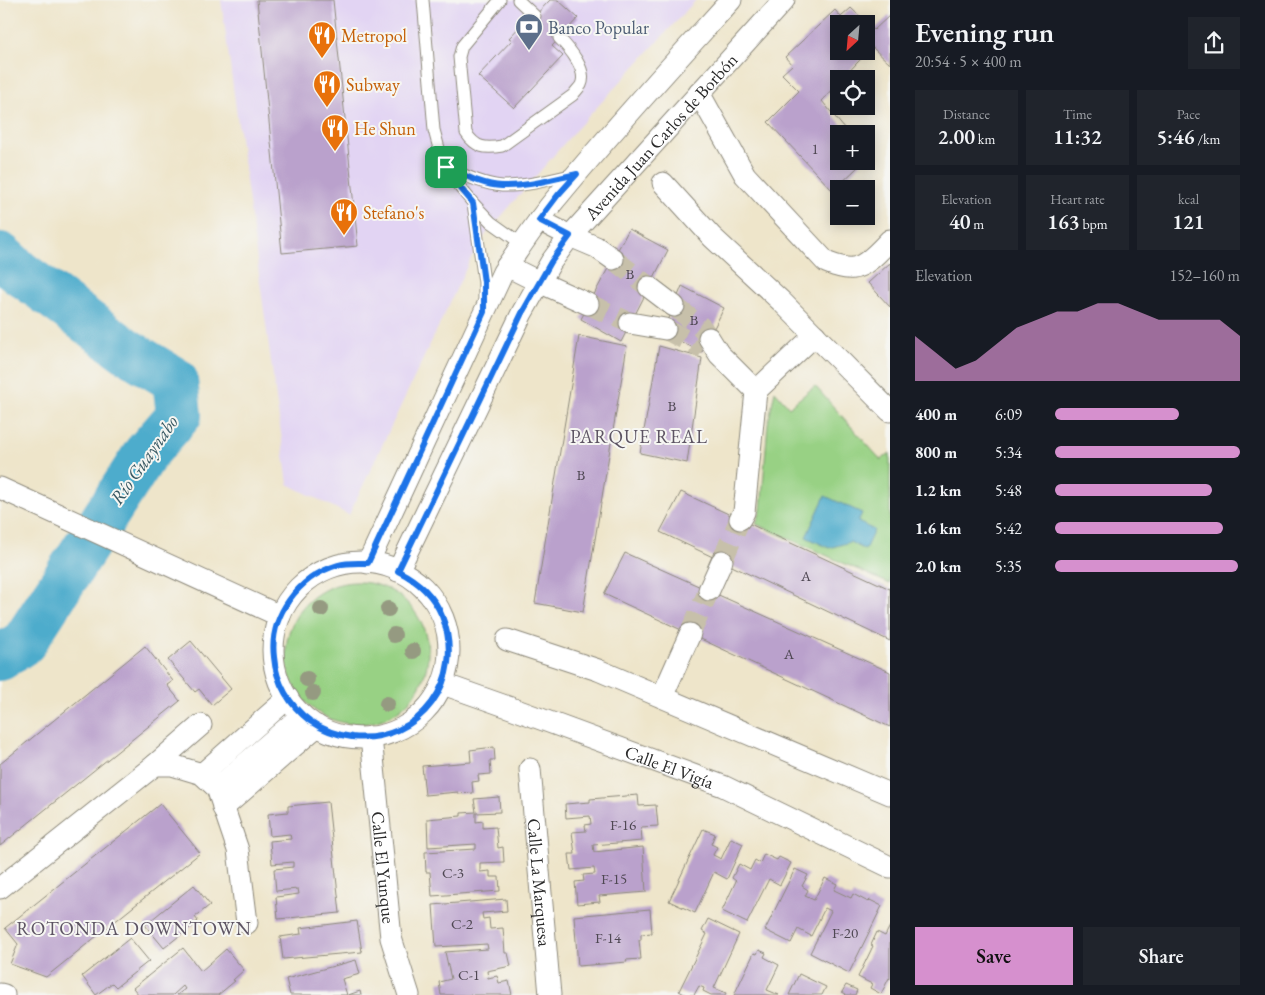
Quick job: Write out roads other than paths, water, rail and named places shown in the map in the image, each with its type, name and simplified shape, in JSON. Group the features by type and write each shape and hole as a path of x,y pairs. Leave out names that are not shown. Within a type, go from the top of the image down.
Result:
{"street":[{"name":"Avenida Juan Carlos de Borbón","path":"368,563 503,272 558,195 731,0"},
{"name":"Avenida Juan Carlos de Borbón","path":"398,571 522,313 551,262 570,236 784,0"},
{"path":"699,93 745,175 826,262 840,267 854,268 868,261 890,240"},
{"path":"663,183 712,237 782,301 890,411"},
{"path":"539,220 596,247 612,259"},
{"path":"508,266 588,304"},
{"path":"649,286 674,306"},
{"path":"630,323 665,330"},
{"path":"740,519 744,512 756,392 815,335"},
{"path":"710,347 756,392"},
{"path":"0,488 280,616"},
{"path":"709,590 722,561"},
{"path":"368,563 387,566 398,571 415,580 426,591 438,606 447,628 449,655 443,684 427,710 416,720 390,734 364,738 344,736 330,732 310,720 288,698 278,679 273,653 274,637 280,616 293,594 306,581 338,565 368,563"},
{"path":"662,697 690,634"},
{"path":"508,640 598,670 890,794"},
{"name":"Calle El Vigía","path":"443,684 723,786 890,867"},
{"path":"209,781 288,698"},
{"path":"209,781 310,720"},
{"path":"223,808 310,720"},
{"path":"0,888 155,765 201,725"},
{"name":"Calle El Yunque","path":"371,737 391,938 409,995"},
{"path":"155,765 172,766 209,781 223,808 238,850 247,922"},
{"name":"Calle La Marquesa","path":"530,768 550,995"},
{"path":"0,994 4,995"}],"lane":[{"path":"423,0 434,130 441,156 453,179 473,203 491,222 522,244"},
{"path":"500,0 462,46 459,57 466,133 471,141 479,146 491,148 502,146 573,95 581,84 582,75 576,58 559,38"},
{"path":"518,0 535,16"},
{"path":"446,167 481,182 502,186 530,184 577,174"},
{"path":"473,203 484,282 484,312"}],"water":[{"path":"825,496 862,513 858,522 874,530 865,550 850,542 829,548 806,537"}],"waterway":[{"name":"Río Guaynabo","path":"0,255 19,272 127,351 175,380 179,415 146,453 24,642 0,658"}],"tunnel":[{"path":"613,259 649,287"},
{"path":"588,304 630,323"},
{"path":"674,306 701,327 709,338"},
{"path":"665,329 703,349"},
{"path":"722,561 740,519"},
{"path":"690,634 709,590"}],"place":[{"name":"Banco Popular","path":"529,51"},
{"name":"Metropol","path":"322,59"},
{"name":"Subway","path":"327,108"},
{"name":"He Shun","path":"335,152"},
{"name":"Stefano's","path":"344,236"}],"district":[{"name":"PARQUE REAL","path":"639,436"},
{"name":"ROTONDA DOWNTOWN","path":"134,928"}]}
